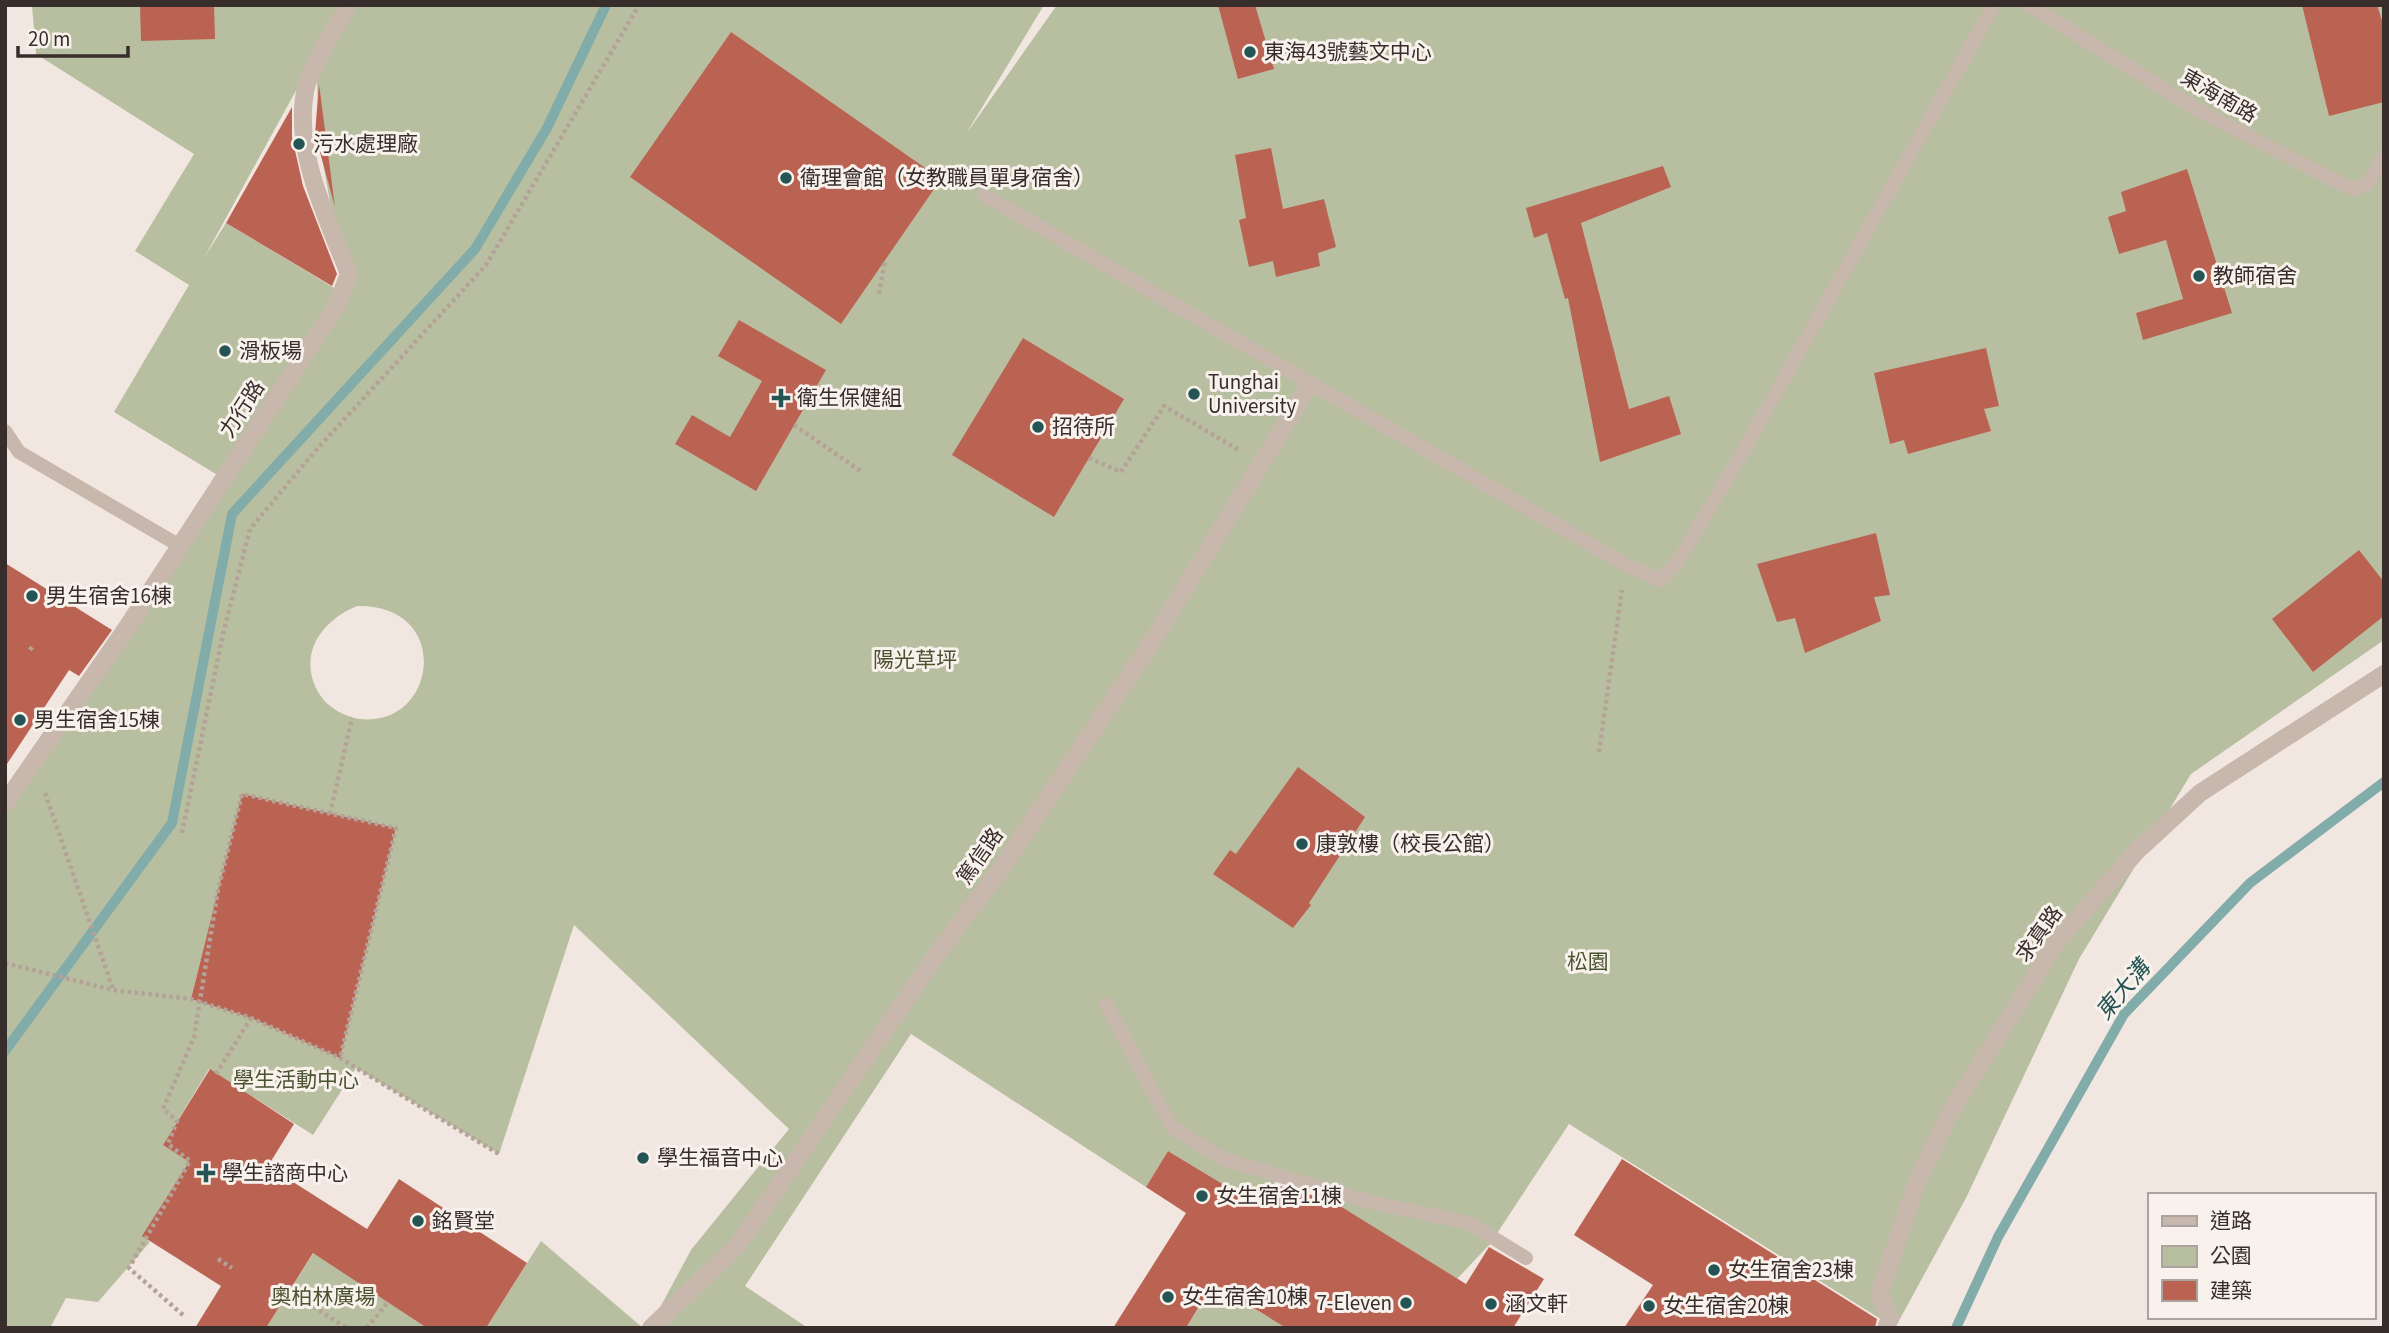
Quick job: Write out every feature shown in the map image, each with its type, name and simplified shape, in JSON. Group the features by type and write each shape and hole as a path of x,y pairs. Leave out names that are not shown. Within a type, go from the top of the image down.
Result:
{"street":[{"name":"力行路","path":"5,803 180,546 337,305 349,274 314,183 302,115 307,85 348,5"},
{"name":"篤信路","path":"651,1328 738,1245 939,951 1000,870 1153,640 1264,464 1310,384"},
{"name":"求真路","path":"1886,1328 1890,1318 1879,1295 1916,1184 1949,1114 2058,940 2136,852 2200,793 2384,674"}],"lane":[{"path":"984,195 1626,565 1660,580 1677,564 1738,460 1994,5"},
{"name":"東海南路","path":"2029,5 2196,109 2354,189 2367,184 2384,157"},
{"path":"5,431 19,452 180,546"},
{"path":"1106,1004 1172,1127 1222,1160 1370,1202 1469,1223 1526,1258"}],"path":[{"path":"182,833 223,634 250,529 316,450 486,265 639,5"},
{"path":"879,295 885,260"},
{"path":"1089,458 1121,472 1164,406 1264,464"},
{"path":"794,425 862,472"},
{"path":"1599,752 1626,565"},
{"path":"330,814 352,718"},
{"path":"41,781 113,990"},
{"path":"183,1315 129,1268 190,1161 167,1144 177,1121 163,1109 194,1037 218,890 242,794 396,828 340,1058"},
{"path":"5,963 113,990 191,999 251,1018 340,1058 499,1154"},
{"path":"216,1074 251,1018"},
{"path":"218,1259 232,1268"},
{"path":"290,1291 346,1328"},
{"path":"367,1328 388,1302"},
{"path":"1675,1316 1684,1304"}],"green space":[{"name":"Tunghai University","path":"32,5 343,5 204,258 226,223 336,289 344,278 320,147 316,64 346,5 1044,5 966,134 1057,5 2384,5 2384,640 2191,774 2079,959 1966,1198 1895,1328 1569,1124 1490,1244 1457,1279 1283,1171 1259,1206 1168,1151 1146,1187 911,1034 745,1286 808,1328 649,1328 691,1250 789,1129 574,925 499,1154 356,1068 313,1135 209,1069 163,1145 189,1162 143,1236 150,1242 98,1302 66,1298 50,1328 5,1328 5,792 224,479 114,412 189,285 135,251 194,154 36,54","holes":["357,606 388,611 409,624 421,643 424,665 418,687 406,705 386,717 360,719 343,714 323,700 313,681 310,667 316,642 332,621","242,795 396,829 340,1058 251,1018 191,999"]},
{"path":"541,1241 643,1328 486,1328"},
{"name":"奧柏林廣場","path":"314,1252 427,1328 266,1328"},
{"path":"1213,1283 1286,1328 1186,1328"}],"building":[{"path":"140,5 214,5 215,39 141,41"},
{"name":"東海43號藝文中心","path":"1218,5 1255,5 1274,69 1238,79"},
{"path":"2302,5 2377,5 2384,27 2384,102 2329,116"},
{"name":"衛理會館（女教職員單身宿舍）","path":"731,32 941,179 841,324 630,177"},
{"path":"319,84 335,207 315,134"},
{"name":"污水處理廠","path":"292,107 292,137 303,186 337,274 332,286 226,223"},
{"path":"1271,148 1283,209 1324,199 1336,247 1318,253 1320,266 1276,277 1273,261 1249,267 1239,220 1246,218 1235,155"},
{"path":"1663,166 1671,187 1581,223 1629,409 1669,396 1681,434 1600,462 1568,298 1565,299 1547,233 1534,238 1526,208"},
{"name":"教師宿舍","path":"2187,169 2232,313 2143,340 2136,313 2183,299 2166,240 2119,254 2108,217 2126,211 2121,192"},
{"name":"衛生保健組","path":"739,320 826,370 756,491 675,444 692,415 730,437 762,381 718,356"},
{"name":"招待所","path":"1023,338 1124,399 1054,517 952,455"},
{"path":"1986,348 1999,406 1984,409 1991,431 1908,454 1904,440 1890,444 1874,373"},
{"path":"1876,533 1890,595 1874,597 1881,621 1805,653 1795,618 1777,622 1757,564"},
{"path":"2359,550 2384,582 2384,616 2313,672 2272,619"},
{"path":"5,563 112,630 79,676 69,670 5,767"},
{"name":"康敦樓（校長公館）","path":"1298,767 1365,817 1309,903 1311,905 1293,928 1213,874 1230,850 1236,854"},
{"name":"學生活動中心","path":"242,794 396,828 340,1058 251,1018 191,999"},
{"path":"210,1069 294,1124 268,1166 367,1229 399,1179 527,1263 486,1328 427,1328 313,1253 266,1328 195,1328 221,1286 142,1236 189,1162 163,1145"},
{"path":"1168,1151 1259,1206 1273,1184 1332,1201 1466,1284 1489,1247 1544,1279 1513,1328 1286,1328 1213,1283 1186,1328 1113,1328 1186,1213 1146,1187"},
{"name":"女生宿舍23棟","path":"1622,1159 1877,1319 1875,1328 1624,1328 1653,1285 1574,1235"}],"waterway":[{"path":"5,1051 172,823 232,514 475,249 547,128 606,5"},
{"name":"東大溝","path":"1956,1328 1998,1237 2124,1014 2250,883 2384,782"}],"place":[{"name":"東海43號藝文中心","path":"1250,52"},
{"name":"污水處理廠","path":"299,144"},
{"name":"衛理會館（女教職員單身宿舍）","path":"786,178"},
{"name":"教師宿舍","path":"2199,276"},
{"name":"滑板場","path":"225,351"},
{"name":"Tunghai University","path":"1194,394"},
{"name":"衛生保健組","path":"781,398"},
{"name":"招待所","path":"1038,427"},
{"name":"男生宿舍16棟","path":"32,596"},
{"name":"男生宿舍15棟","path":"20,720"},
{"name":"康敦樓（校長公館）","path":"1302,844"},
{"name":"學生福音中心","path":"643,1158"},
{"name":"學生諮商中心","path":"206,1173"},
{"name":"女生宿舍11棟","path":"1202,1196"},
{"name":"銘賢堂","path":"418,1221"},
{"name":"女生宿舍23棟","path":"1714,1270"},
{"name":"女生宿舍10棟","path":"1168,1297"},
{"name":"7-Eleven","path":"1406,1303"},
{"name":"涵文軒","path":"1491,1304"},
{"name":"女生宿舍20棟","path":"1649,1306"}],"park label":[{"name":"陽光草坪","path":"915,660"},
{"name":"松園","path":"1588,962"}]}
